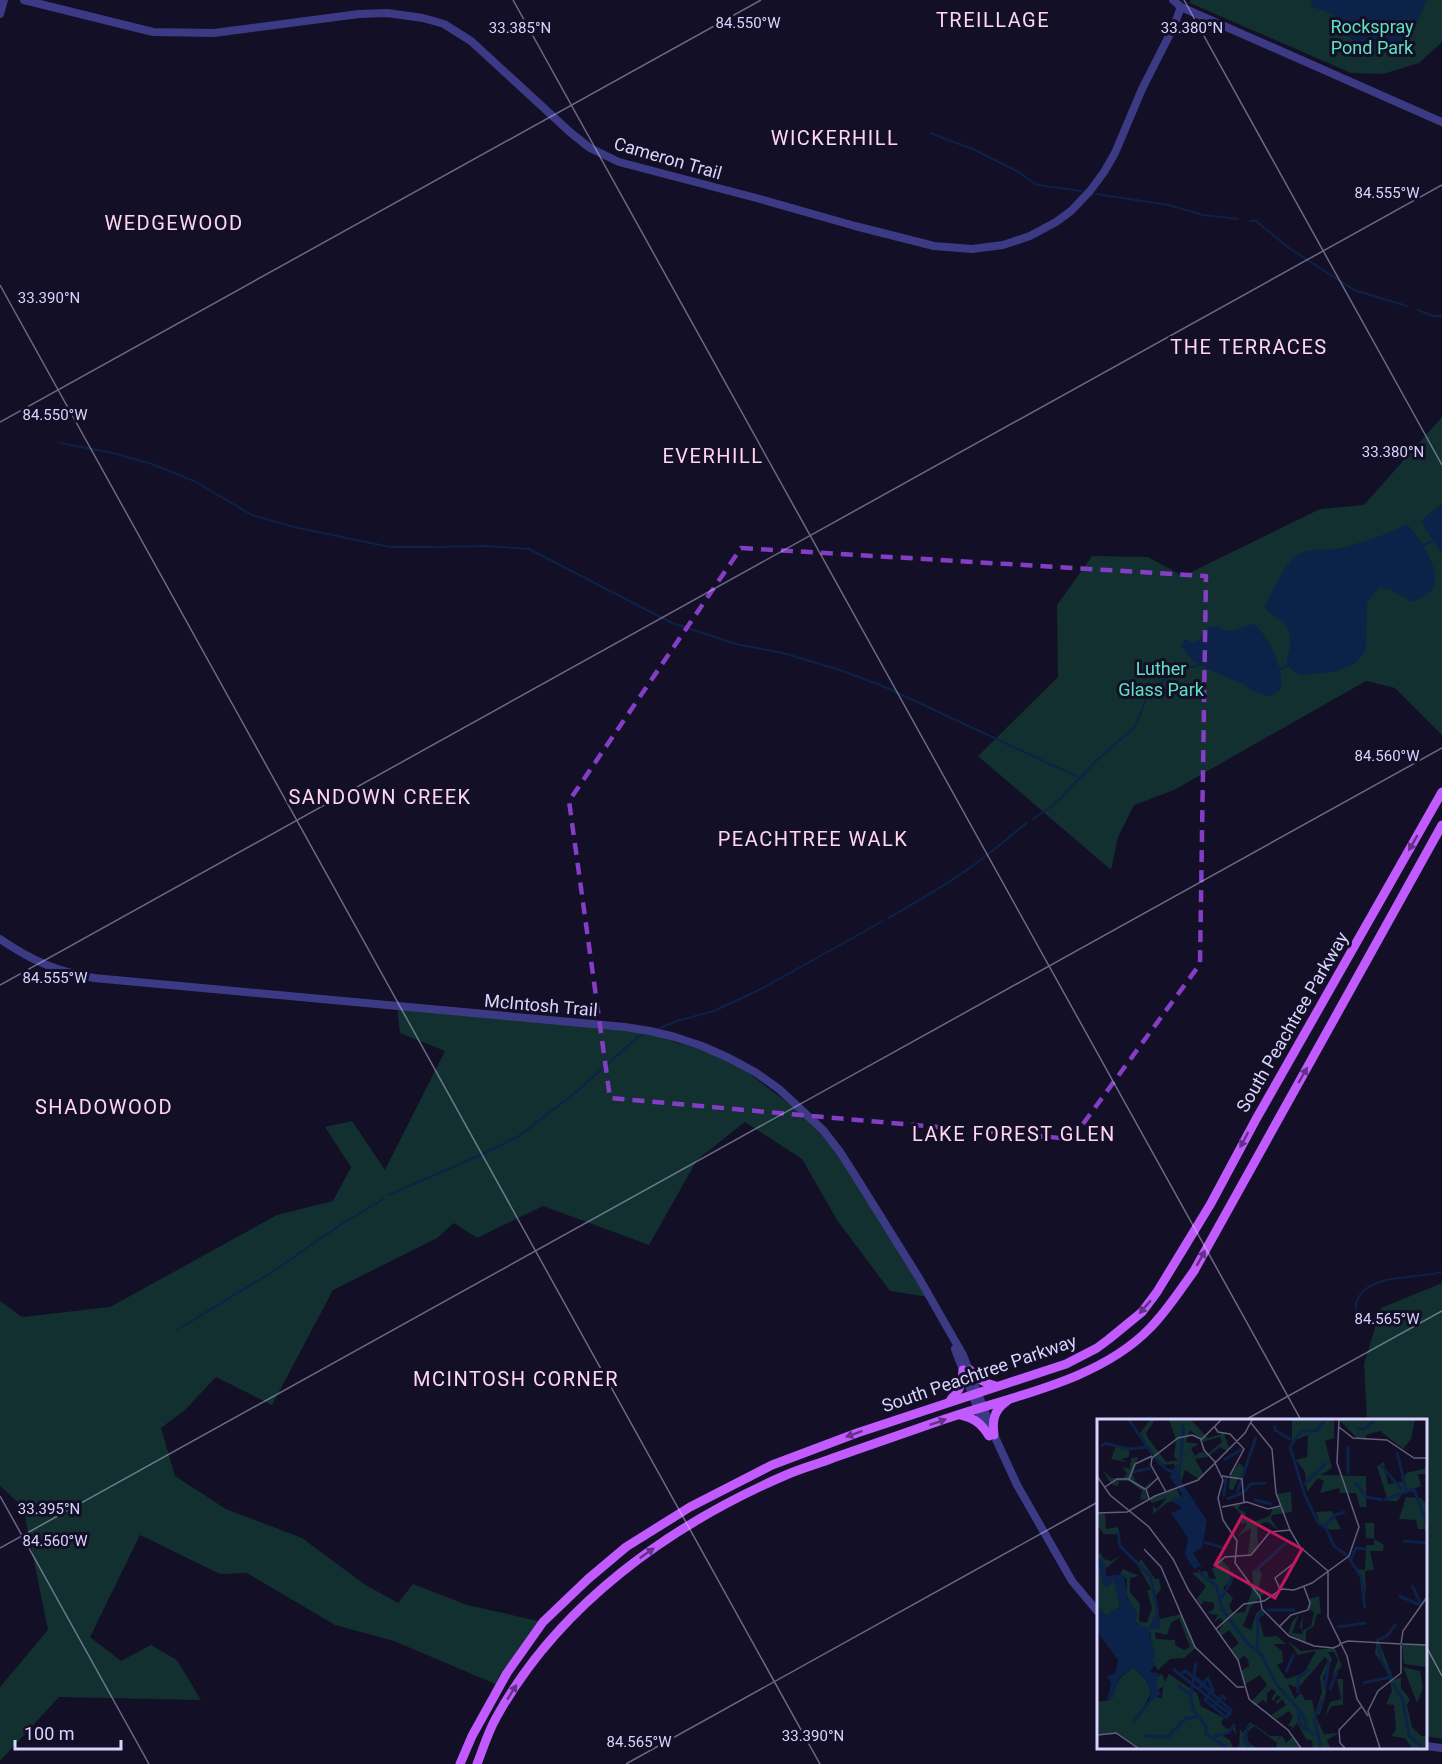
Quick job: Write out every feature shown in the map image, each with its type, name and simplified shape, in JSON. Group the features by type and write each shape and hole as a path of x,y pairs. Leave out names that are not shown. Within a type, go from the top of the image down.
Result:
{"main road":[{"name":"South Peachtree Parkway","path":"460,1764 472,1736 507,1673 543,1622 626,1547 690,1507 772,1465 857,1432 1066,1364 1097,1348 1142,1312 1158,1292 1210,1205 1255,1121 1442,792"},
{"name":"South Peachtree Parkway","path":"477,1764 495,1719 534,1660 577,1611 631,1564 671,1536 788,1474 980,1407 1054,1385 1120,1353 1150,1329 1194,1271 1442,825"},
{"path":"948,1401 960,1388 966,1370 985,1383 996,1386"},
{"path":"991,1436 995,1414 1009,1399"},
{"path":"958,1415 968,1416 977,1421 991,1436"}],"street":[{"path":"0,14 4,0"},
{"name":"Cameron Trail","path":"24,0 153,32 214,33 387,13 423,18 444,24 471,41 571,133 590,148 619,162 873,231 934,246 972,249 1003,245 1030,236 1071,211 1090,191 1115,153 1181,7"},
{"path":"1173,0 1181,7 1442,122"},
{"name":"McIntosh Trail","path":"0,939 49,967 127,983 650,1031 702,1046 755,1072 779,1089 823,1131 856,1177 919,1278 963,1355 974,1393 991,1436 1004,1460 1072,1581 1097,1611"},
{"path":"1427,1746 1442,1748"}],"highlighted area":[{"path":"741,548 1206,576 1200,964 1072,1139 610,1098 569,801"}],"green space":[{"name":"Rockspray Pond Park","path":"1190,0 1442,0 1442,42 1419,63 1383,74 1351,73 1190,3"},
{"name":"Luther Glass Park","path":"1442,417 1442,735 1395,688 1366,681 1174,790 1134,805 1118,837 1111,870 978,756 1058,677 1057,605 1092,556 1148,557 1183,576 1320,509 1364,505"},
{"path":"397,1006 625,1027 729,1058 823,1130 929,1297 890,1291 837,1220 802,1159 745,1122 697,1160 649,1245 543,1206 477,1238 454,1223 437,1238 333,1290 272,1405 216,1377 185,1410 161,1428 175,1476 226,1509 302,1538 364,1584 398,1603 413,1584 467,1605 543,1622 500,1686 394,1641 335,1625 247,1573 220,1574 140,1535 90,1637 121,1661 151,1645 177,1660 201,1700 59,1697 0,1761 0,1687 48,1630 23,1507 0,1486 0,1301 22,1317 110,1307 277,1215 333,1201 351,1167 325,1127 352,1121 385,1170 445,1051 400,1033"},
{"path":"1442,1283 1442,1739 1427,1736 1427,1419 1367,1419 1364,1364 1381,1308"}],"water":[{"path":"1312,0 1427,0 1404,46 1373,47 1351,39 1336,17 1310,6"},
{"path":"1442,503 1442,554 1424,527 1422,520"},
{"path":"1406,524 1428,553 1434,572 1433,588 1413,602 1389,589 1379,588 1367,603 1364,654 1353,665 1333,672 1300,675 1292,670 1286,661 1290,644 1289,631 1285,624 1265,607 1274,587 1292,559 1312,550 1349,546 1383,535"},
{"path":"1255,624 1271,646 1280,671 1281,689 1270,697 1194,662 1181,646 1185,639 1193,643 1201,638 1208,628 1217,626 1233,631"}],"waterway":[{"path":"930,133 973,149 1017,171 1037,185 1081,191"},
{"path":"1096,194 1169,205 1203,215 1238,219"},
{"path":"1250,221 1256,221 1289,248 1354,290 1407,306"},
{"path":"1418,310 1434,316 1442,316"},
{"path":"60,443 113,453 152,464 194,481 252,515 294,527 390,547 489,546 529,549 672,623 736,644 783,653 840,670 885,687 1080,778"},
{"path":"1423,545 1433,541"},
{"path":"1033,819 1055,804 1098,759 1135,727 1147,697 1155,687 1176,671 1200,665"},
{"path":"1280,669 1289,665"},
{"path":"889,918 964,872 1027,823"},
{"path":"660,1028 714,1011 763,988 883,921"},
{"path":"389,1195 519,1136 576,1092 643,1035"},
{"path":"177,1330 384,1199"},
{"path":"1355,1317 1358,1298 1374,1284 1396,1278 1442,1272"}],"district":[{"name":"TREILLAGE","path":"993,20"},
{"name":"WICKERHILL","path":"835,138"},
{"name":"WEDGEWOOD","path":"174,223"},
{"name":"THE TERRACES","path":"1249,347"},
{"name":"EVERHILL","path":"713,456"},
{"name":"SANDOWN CREEK","path":"380,797"},
{"name":"PEACHTREE WALK","path":"813,839"},
{"name":"SHADOWOOD","path":"104,1107"},
{"name":"LAKE FOREST GLEN","path":"1014,1134"},
{"name":"MCINTOSH CORNER","path":"516,1379"}]}
